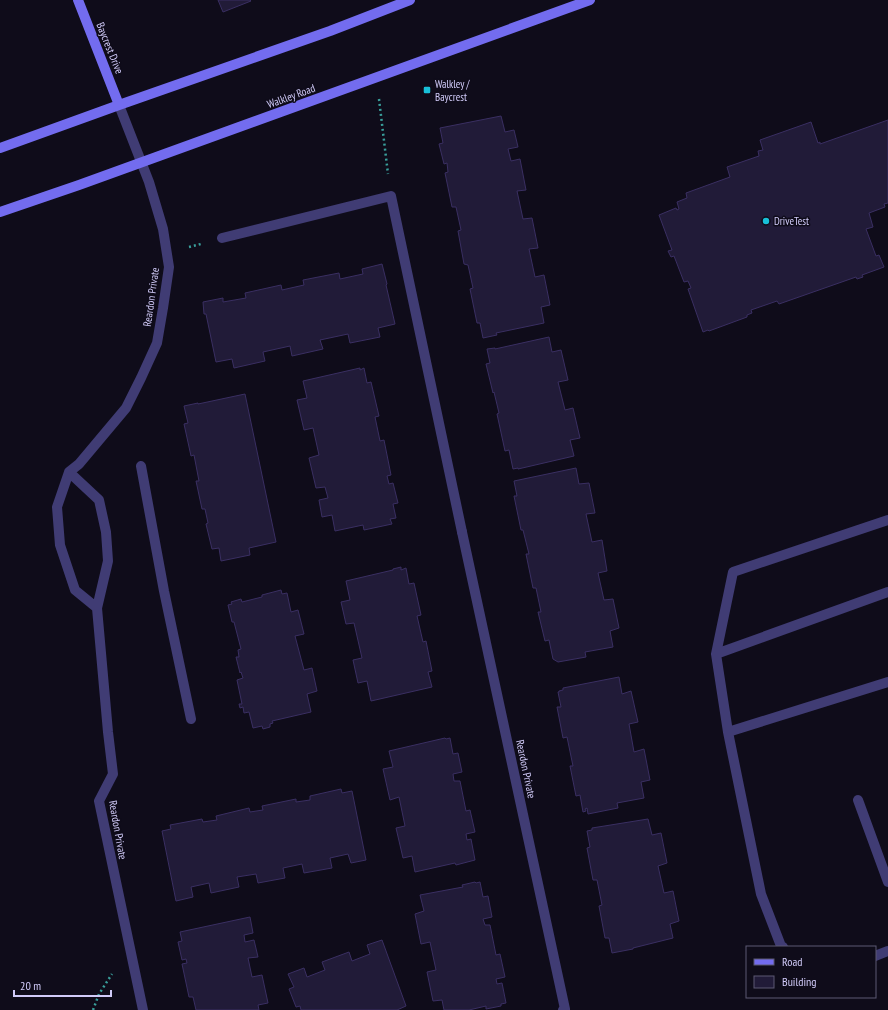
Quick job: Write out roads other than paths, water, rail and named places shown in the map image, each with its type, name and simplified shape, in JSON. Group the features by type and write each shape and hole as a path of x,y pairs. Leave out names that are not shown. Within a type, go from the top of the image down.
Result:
{"main road":[{"name":"Baycrest Drive","path":"78,0 119,105"},
{"path":"0,148 330,31 410,0"},
{"name":"Walkley Road","path":"0,212 79,186 141,162 590,0"}],"street":[{"name":"Reardon Private","path":"97,608 75,590 60,545 57,507 69,472 79,464 126,408 141,378 157,343 169,267 163,229 149,182 119,105"},
{"name":"Reardon Private","path":"222,238 391,196 565,1009 563,1010"},
{"path":"141,466 164,592 191,718"},
{"name":"Reardon Private","path":"69,472 99,500 106,532 108,561 97,608 113,774 99,802 143,1010"},
{"path":"781,946 761,894 728,732 716,654 733,572 888,520"},
{"path":"716,654 888,592"},
{"path":"728,732 888,682"},
{"path":"858,800 888,882"},
{"path":"876,956 888,951"}],"place":[{"name":"Walkley / Baycrest","path":"427,90"},
{"name":"DriveTest","path":"766,221"}]}
